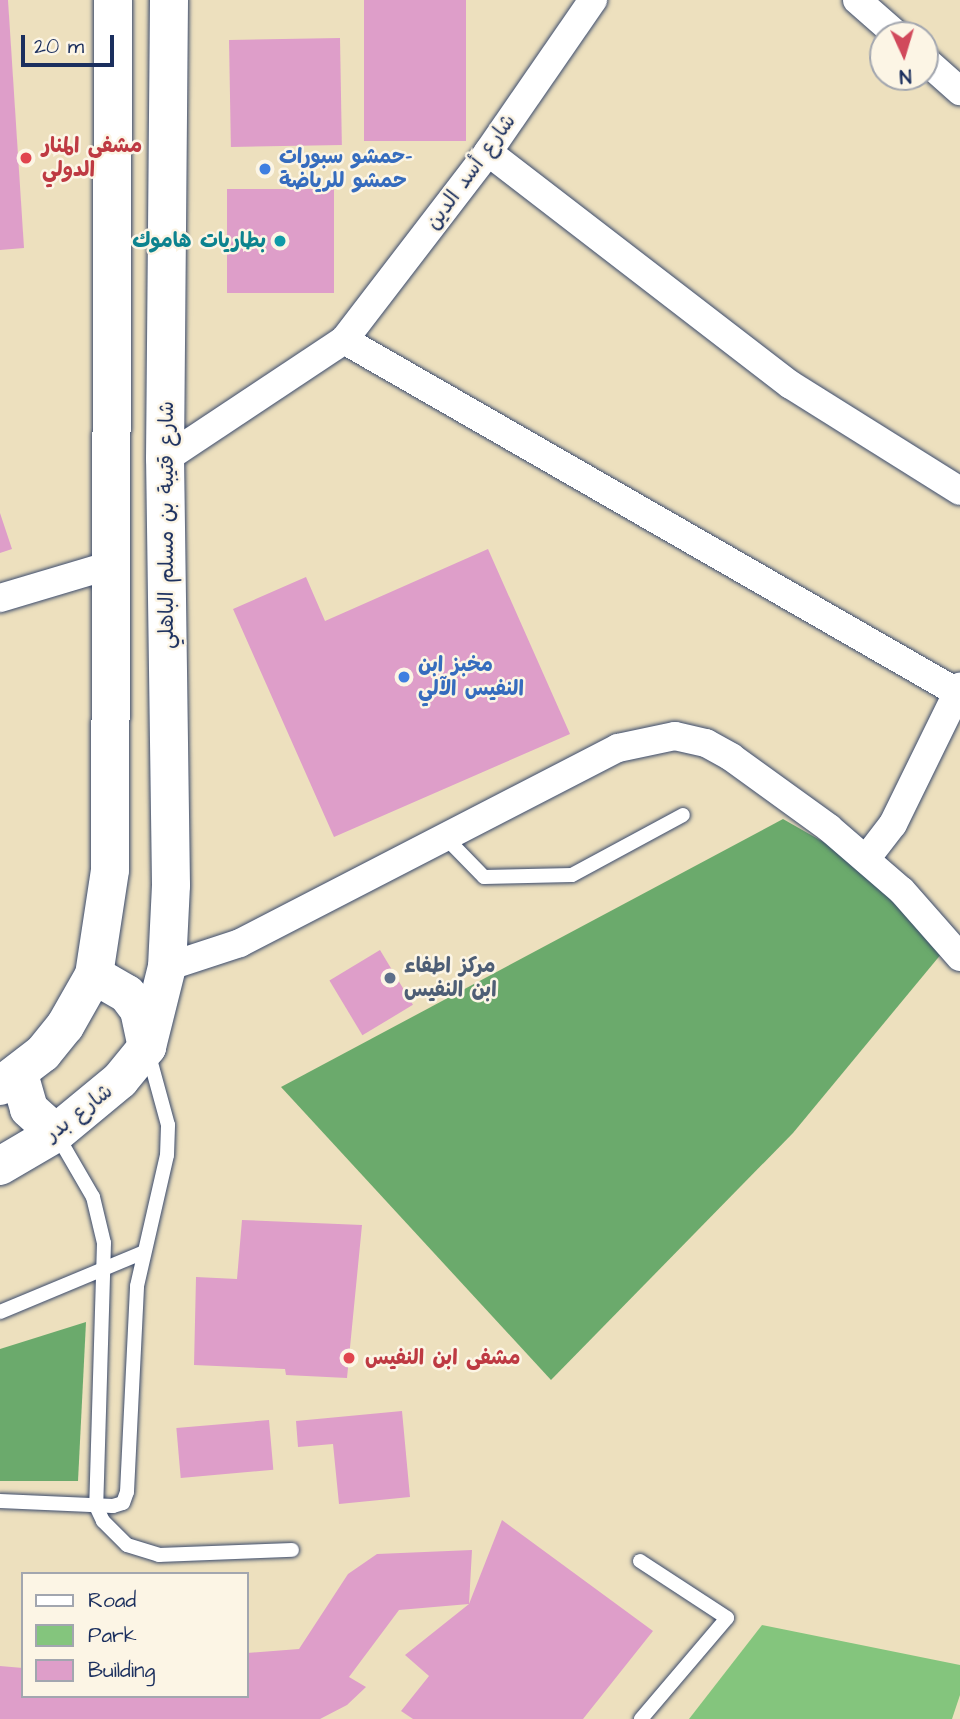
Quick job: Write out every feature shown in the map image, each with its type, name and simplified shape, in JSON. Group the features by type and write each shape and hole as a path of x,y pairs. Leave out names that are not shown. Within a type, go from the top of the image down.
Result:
{"main road":[{"path":"57,1133 29,1109 9,1080 65,1026 94,975 110,870 113,0"},
{"name":"شارع قتيبة بن مسلم الباهلي","path":"147,1047 167,967 171,885 165,459 169,0"},
{"path":"94,975 127,994 139,1010 147,1047"},
{"name":"شارع بدر","path":"0,1166 57,1133 120,1080 147,1047"}],"street":[{"name":"شارع أسد الدين","path":"165,459 344,340 488,152 593,0"},
{"path":"857,0 881,21"},
{"path":"939,72 960,91"},
{"path":"488,152 791,385 960,491"},
{"path":"344,340 959,691 893,824 866,859"},
{"path":"0,598 111,565"},
{"path":"167,967 240,943 618,748 675,736 706,743 731,757 866,859 902,891 960,957"}],"lane":[{"path":"445,837 484,877 572,875 683,815"},
{"path":"0,1501 96,1506 123,1503 127,1492 142,1253 167,1155 168,1125 147,1047"},
{"path":"57,1133 98,1209 104,1267 96,1506 114,1534 143,1551 159,1555 292,1550"},
{"path":"0,1312 142,1253"},
{"path":"640,1561 727,1618 641,1719"}],"green space":[{"path":"783,819 855,860 942,953 793,1133 551,1380 281,1087"},
{"path":"86,1322 78,1481 0,1481 0,1349"},
{"path":"762,1625 960,1665 960,1695 952,1719 689,1719"}],"building":[{"path":"0,0 8,0 24,248 0,250"},
{"path":"364,0 466,0 466,141 364,141"},
{"path":"340,38 342,145 231,147 229,40"},
{"name":"بطاريات هاموك","path":"227,189 334,189 334,293 227,293"},
{"path":"0,513 12,549 0,553"},
{"name":"مخبز ابن النفيس الآلي","path":"488,549 570,734 334,837 233,609 306,577 325,621"},
{"path":"380,950 413,1005 362,1035 329,980"},
{"path":"242,1220 362,1225 347,1378 286,1375 285,1369 194,1365 196,1277 237,1279"},
{"path":"402,1411 410,1497 339,1504 333,1444 298,1447 296,1421"},
{"path":"269,1420 273,1470 181,1478 176,1428"},
{"path":"502,1520 653,1631 583,1719 413,1719 401,1711 429,1676 405,1655 469,1604"},
{"path":"472,1550 469,1604 399,1610 349,1677 366,1687 347,1705 320,1719 0,1719 0,1666 21,1668 21,1698 248,1698 248,1653 299,1649 348,1574 377,1554"}],"place":[{"name":"مشفى المنار الدولي","path":"26,158"},
{"name":"حمشو سبورات- حمشو للرياضة","path":"265,169"},
{"name":"بطاريات هاموك","path":"280,241"},
{"name":"مخبز ابن النفيس الآلي","path":"404,677"},
{"name":"مركز اطفاء ابن النفيس","path":"390,978"},
{"name":"مشفى ابن النفيس","path":"349,1358"}]}
